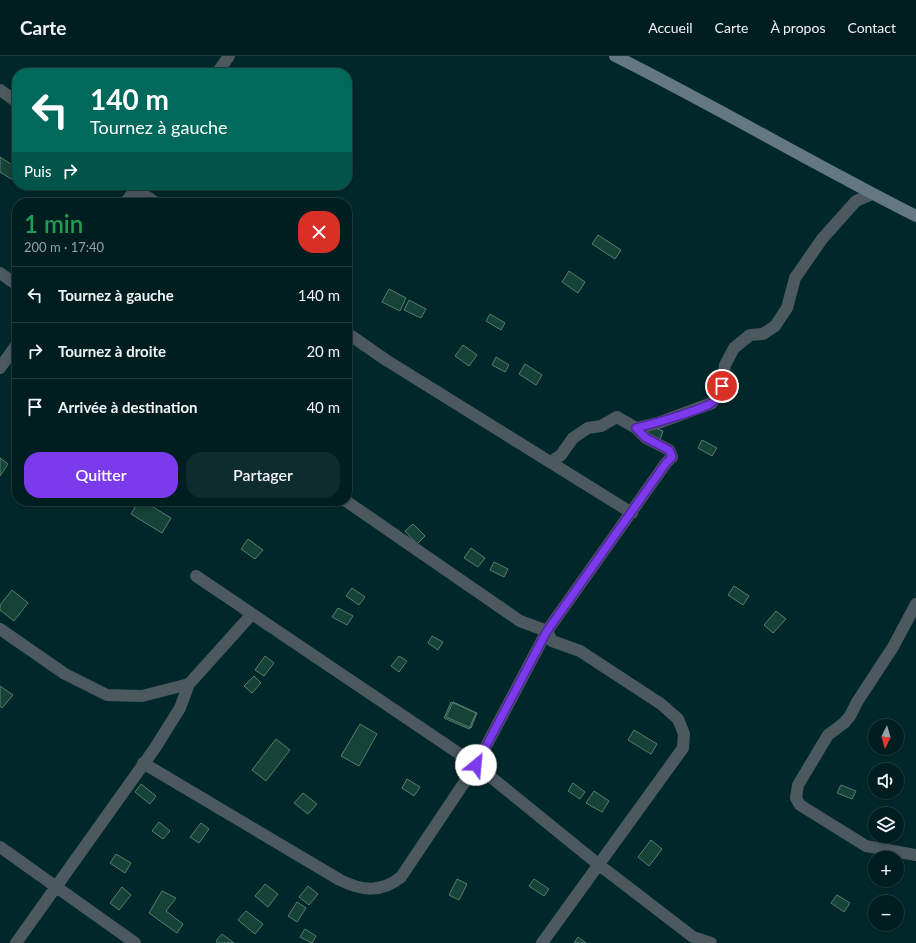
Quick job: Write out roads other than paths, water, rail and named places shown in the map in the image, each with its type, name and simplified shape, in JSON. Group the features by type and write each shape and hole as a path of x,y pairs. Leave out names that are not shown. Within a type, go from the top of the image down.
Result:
{"main road":[{"path":"615,56 682,89 872,194 916,216"}],"street":[{"path":"221,68 229,56"},
{"path":"0,90 12,98"},
{"path":"855,184 856,201"},
{"path":"140,190 150,198"},
{"path":"636,428 658,423 712,403 722,386 725,365 734,348 750,335 763,334 775,326 787,308 796,278 822,239 856,201 872,194"},
{"path":"0,273 12,281"},
{"path":"352,336 386,360 632,513"},
{"path":"0,368 12,351"},
{"path":"143,763 356,888 374,889 390,886 401,877 476,765 547,631 666,463 672,457 669,450 646,438 636,428 618,417 601,426 588,428 573,438 561,455 551,462"},
{"path":"352,505 520,621 547,631 552,641 580,651 661,704 678,719 684,734 683,748 542,943"},
{"path":"196,576 476,765 692,940 711,943"},
{"path":"916,604 893,647 856,702 850,716 844,723 828,735 798,785 796,798 800,806 866,846 916,855"},
{"path":"16,943 155,748 180,708 189,684 252,614"},
{"path":"0,629 66,674 107,695 142,696 189,684"},
{"path":"0,846 135,943"}]}
